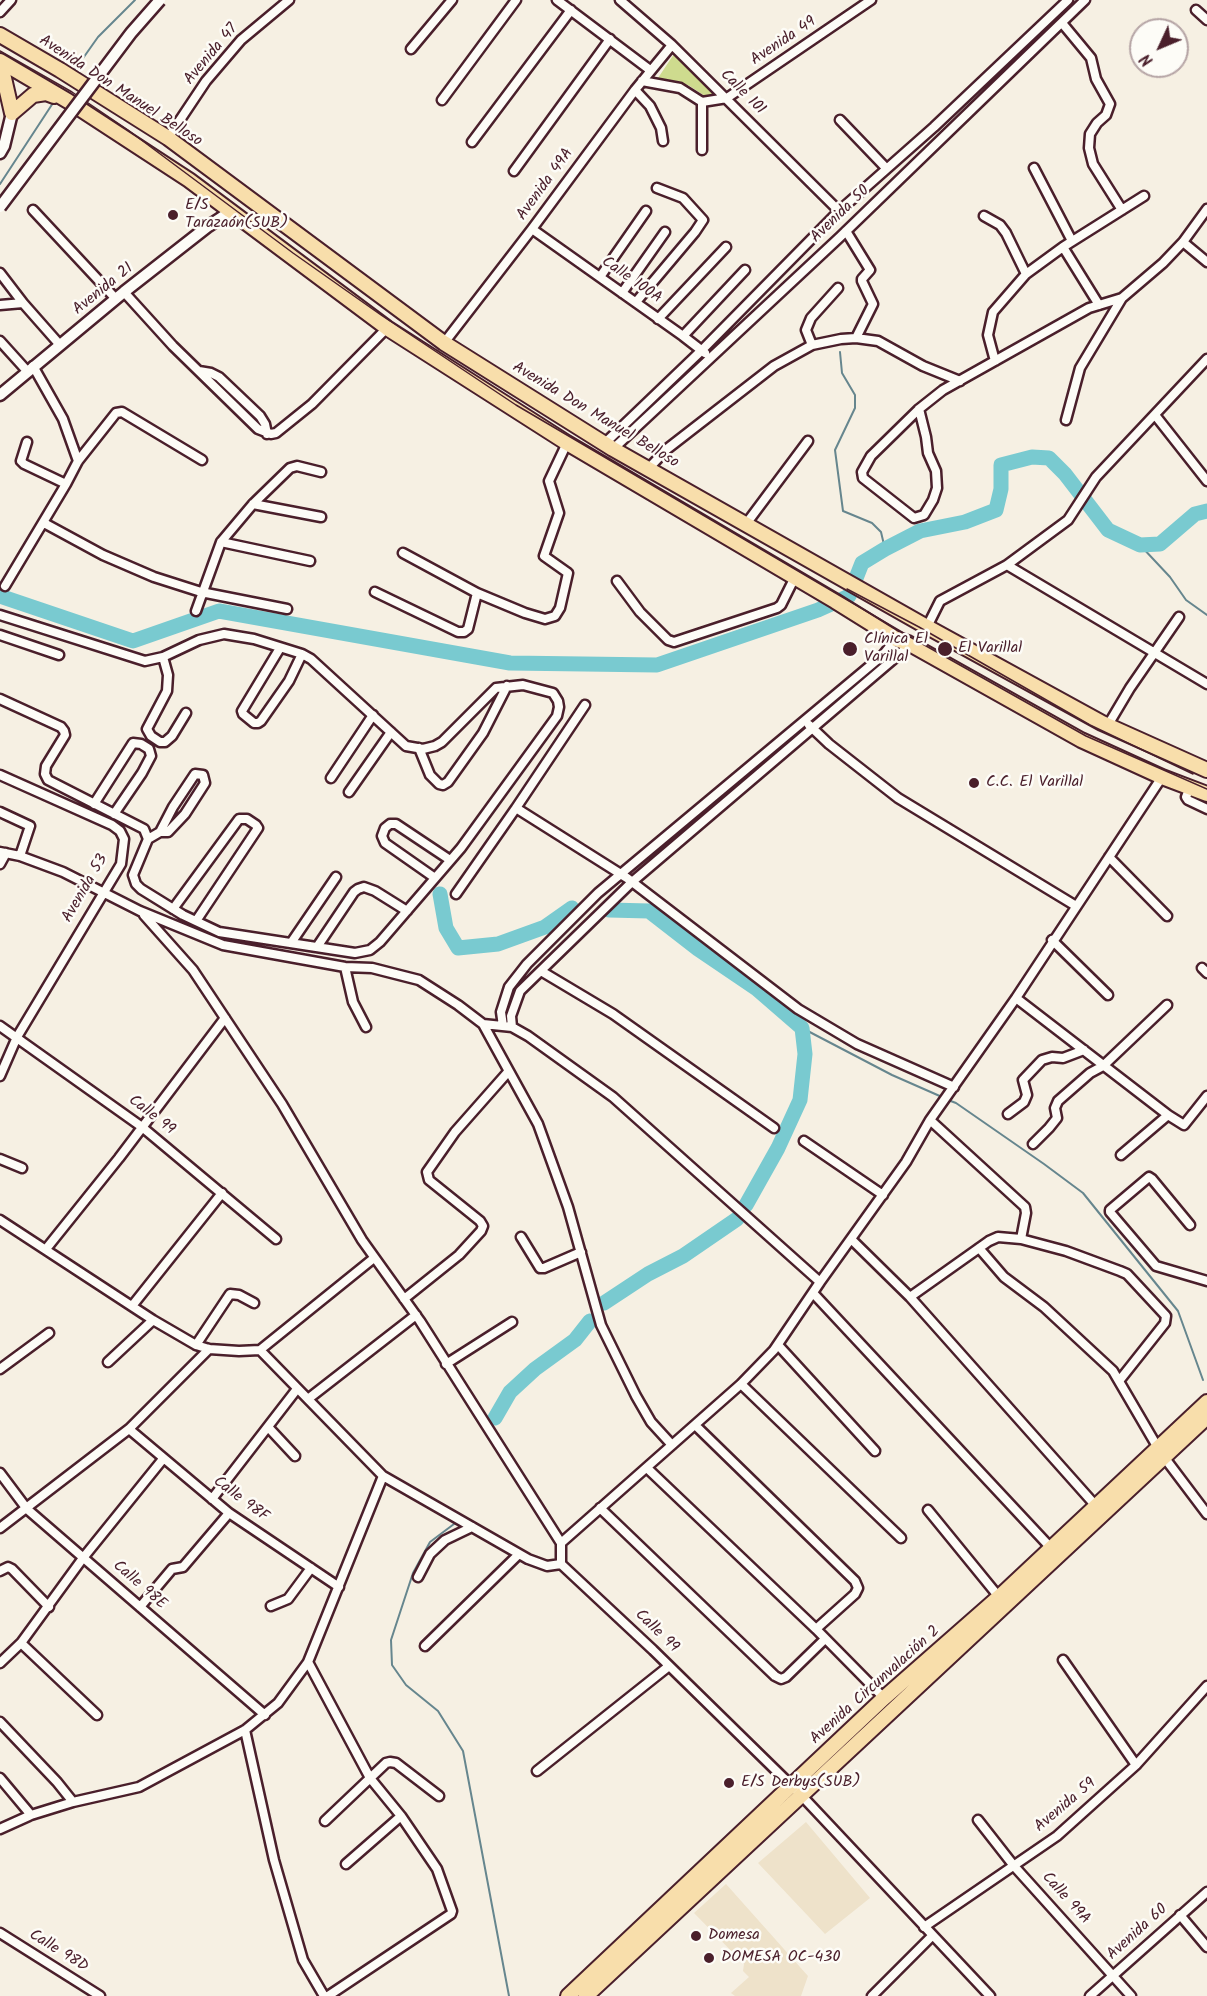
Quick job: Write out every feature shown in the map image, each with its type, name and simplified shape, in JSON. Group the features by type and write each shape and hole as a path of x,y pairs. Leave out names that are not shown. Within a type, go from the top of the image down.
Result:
{"main road":[{"name":"Avenida Don Manuel Belloso","path":"0,35 168,138 444,343 609,446 927,627 1108,725 1207,769"},
{"path":"0,60 68,101 189,180 387,328 567,443 902,641 1081,740 1162,777 1207,794"},
{"path":"0,72 4,78 12,112 33,95 46,93 68,101"},
{"name":"Avenida Circunvalación 2","path":"586,1996 802,1796 1161,1453 1207,1402"},
{"name":"Avenida Circunvalación 2","path":"568,1996 884,1698 999,1597 1096,1506 1207,1417"}],"street":[{"path":"0,12 11,0"},
{"path":"0,207 131,33 160,0"},
{"name":"Avenida 47","path":"168,138 206,81 241,40 289,0"},
{"path":"411,49 452,0"},
{"path":"442,100 516,0"},
{"path":"557,0 650,70"},
{"name":"Calle 101","path":"620,0 672,45 727,98 839,212"},
{"name":"Avenida 49","path":"702,102 727,98 871,0"},
{"name":"Avenida 50","path":"609,446 839,212 934,127 1068,0"},
{"name":"Avenida 50","path":"609,446 710,359 1085,0"},
{"path":"471,142 571,10"},
{"path":"1196,10 1207,20"},
{"path":"1062,23 1091,58 1096,79 1110,104 1106,115 1090,134 1089,148 1093,164 1122,210"},
{"path":"514,171 610,39"},
{"name":"Avenida 49A","path":"444,343 650,70 672,45"},
{"path":"642,81 680,88 702,102 702,150"},
{"path":"635,90 650,106 661,128 663,141"},
{"path":"0,153 4,146 12,112"},
{"path":"840,120 886,168"},
{"path":"1034,168 1072,241"},
{"path":"636,302 703,220 683,198 657,188"},
{"path":"995,361 988,335 993,312 1026,274 1072,241 1144,196"},
{"path":"1066,420 1080,368 1122,298 1163,263 1183,242 1207,209"},
{"path":"33,210 258,429 267,434 276,433 312,404 387,328"},
{"path":"600,278 646,211"},
{"name":"Avenida 21","path":"0,395 120,296 207,227 230,212"},
{"path":"984,216 1000,225 1006,233 1026,274"},
{"name":"Calle 100A","path":"532,229 683,336 710,359"},
{"path":"846,231 870,270 862,279 862,286 871,300 872,307 856,338"},
{"path":"622,293 665,232"},
{"path":"1183,242 1207,262"},
{"path":"658,319 726,247"},
{"path":"1063,247 1099,305"},
{"path":"683,336 745,270"},
{"path":"0,273 60,345"},
{"path":"812,345 807,330 811,318 838,288"},
{"path":"919,409 928,453 936,471 936,488 933,500 924,515 914,518 863,478 862,472 871,456 919,409 943,390 1041,333 1099,305 1122,298"},
{"path":"0,305 23,303"},
{"path":"648,469 667,448 774,366 812,345 856,338 878,341 923,366 960,381"},
{"path":"0,341 30,369 63,419 78,461"},
{"path":"927,627 940,601 1007,565 1068,520 1096,477 1207,359"},
{"path":"5,586 44,523 78,461 116,413 122,412 202,460"},
{"path":"1155,415 1207,481"},
{"path":"746,524 808,441"},
{"path":"27,442 21,461 66,484"},
{"path":"403,553 477,593 525,613 545,619 555,616 560,608 568,573 544,556 559,513 549,481 567,443"},
{"path":"196,611 221,542 253,504 290,468 297,466 321,472"},
{"path":"253,504 321,516"},
{"path":"44,523 103,555 154,577 201,592 287,609"},
{"path":"221,542 310,561"},
{"path":"1007,565 1207,684"},
{"path":"617,581 640,612 668,640 674,642 777,608 781,605 795,577"},
{"path":"375,592 458,632 468,629 477,593"},
{"path":"0,615 145,661 163,657 199,640 224,634 254,639 302,654 311,659 406,746 419,748 435,746 442,742 496,688 523,684 553,693 560,707 557,717 461,848 380,942 369,950 355,953 219,932 173,909 136,884 133,875 148,839 160,832 168,832 184,814 205,783 203,775 195,774 160,832"},
{"path":"1108,725 1179,617"},
{"path":"0,635 59,656"},
{"path":"507,1026 501,1012 509,987 556,934 620,874 902,641"},
{"path":"507,1026 520,991 541,970 632,882 903,651 902,641"},
{"path":"280,648 242,711 254,723 261,721 289,681 302,654"},
{"path":"163,657 168,675 167,692 147,729 151,736 160,742 165,742 172,736 186,713"},
{"path":"419,748 430,775 439,784 443,785 448,782 483,732 507,686"},
{"path":"0,699 61,727 65,735 46,766 45,774 48,780 144,829 148,839"},
{"path":"456,894 585,705"},
{"path":"332,778 373,715"},
{"path":"804,721 829,744 898,798 1076,906"},
{"path":"350,792 391,732"},
{"path":"94,804 133,743 141,744 149,749 151,756 114,814"},
{"name":"Avenida 53","path":"0,775 112,825 120,831 124,839 121,864 17,1037 0,1076"},
{"path":"561,1543 741,1384 778,1345 906,1162 930,1120 1016,998 1052,940 1162,777"},
{"path":"1190,788 1186,797 1188,800 1207,809"},
{"path":"516,808 632,882 798,1009 857,1044 954,1087"},
{"path":"0,812 30,826 20,856"},
{"path":"173,909 239,819 247,819 258,828 196,921"},
{"path":"435,878 385,843 382,836 385,828 390,824 396,824 450,860"},
{"path":"0,864 3,852 20,856 63,872 140,911 223,945 345,967 372,968 419,981 458,1005 483,1024 538,1124 568,1207 601,1325 651,1422 672,1445"},
{"path":"1108,857 1167,916"},
{"path":"121,864 135,869"},
{"path":"291,942 336,877"},
{"path":"317,947 354,892 364,887 375,891 407,911"},
{"path":"140,911 193,970 282,1104 362,1240 416,1316 561,1543 561,1564 547,1566 519,1554 383,1476 260,1350"},
{"path":"1052,940 1108,995"},
{"path":"345,967 353,1002 366,1027"},
{"path":"541,970 612,1014 774,1128"},
{"path":"1016,998 1184,1125 1207,1096"},
{"path":"1033,1144 1057,1118 1055,1108 1058,1101 1090,1073 1103,1066 1167,1005"},
{"path":"46,1249 225,1018"},
{"path":"483,1024 507,1026 613,1097 820,1282"},
{"name":"Calle 99","path":"0,1026 142,1127 276,1239"},
{"path":"1008,1114 1024,1102 1027,1095 1023,1080 1042,1060 1052,1057 1063,1058 1084,1050"},
{"path":"404,1299 459,1256 481,1231 483,1226 480,1221 429,1180 427,1172 455,1132 508,1072"},
{"path":"1121,1155 1168,1115"},
{"path":"930,1120 1024,1207 1026,1213 1021,1239"},
{"path":"804,1141 883,1195"},
{"path":"0,1159 22,1168"},
{"path":"1190,1225 1149,1177 1110,1210 1156,1266 1207,1281"},
{"path":"132,1306 222,1194"},
{"path":"0,1220 153,1320 196,1345 209,1349 260,1350 374,1258"},
{"path":"521,1237 540,1268 580,1252"},
{"path":"910,1297 998,1237 1021,1239 1066,1251 1120,1270 1127,1274 1162,1309 1166,1316 1165,1323 1119,1381"},
{"path":"851,1239 910,1297 1096,1506"},
{"path":"979,1248 1004,1277 1044,1307 1113,1371 1161,1453 1207,1514"},
{"path":"813,1293 1051,1548"},
{"path":"196,1345 230,1294 239,1295 254,1303"},
{"path":"308,1399 416,1316"},
{"path":"108,1362 153,1320"},
{"path":"446,1364 512,1322"},
{"path":"0,1369 49,1333"},
{"path":"778,1345 875,1451"},
{"path":"0,1528 129,1429 209,1349"},
{"path":"741,1384 901,1538"},
{"path":"212,1499 297,1389"},
{"path":"694,1425 855,1581 858,1588 855,1594 816,1629"},
{"path":"268,1427 295,1456"},
{"name":"Calle 98F","path":"129,1429 229,1513 339,1587"},
{"path":"0,1663 21,1643 83,1558 164,1459"},
{"path":"647,1468 816,1629 884,1698"},
{"name":"Calle 98E","path":"0,1473 27,1509 265,1715"},
{"path":"0,1829 31,1815 73,1802 139,1787 245,1730 265,1715 278,1703 308,1662 383,1476"},
{"path":"600,1508 774,1676 781,1679 786,1677 825,1639"},
{"path":"928,1510 999,1597"},
{"path":"140,1607 172,1569 183,1567 229,1513"},
{"path":"418,1577 430,1554 446,1540 472,1527"},
{"path":"425,1646 519,1554"},
{"name":"Calle 99","path":"561,1564 669,1666 790,1787 802,1796 990,1996"},
{"path":"0,1571 8,1567 12,1569 49,1607"},
{"path":"271,1606 288,1599 310,1568"},
{"path":"21,1643 97,1715"},
{"path":"1063,1660 1136,1765"},
{"path":"245,1730 274,1860 303,1960 326,1996 451,1914 452,1911 437,1869 401,1816 370,1778 308,1662"},
{"path":"537,1771 669,1666"},
{"name":"Avenida 59","path":"924,1927 1057,1836 1136,1765 1207,1686"},
{"path":"0,1722 73,1802"},
{"path":"326,1821 386,1763 396,1763 439,1796"},
{"path":"0,1778 31,1815"},
{"path":"346,1864 401,1816"},
{"name":"Calle 99A","path":"978,1820 1014,1866 1131,1996"},
{"name":"Avenida 60","path":"1090,1996 1207,1892"},
{"path":"1180,1915 1207,1947"},
{"name":"Calle 98D","path":"0,1933 100,1996"},
{"path":"872,1996 932,1936"}],"shaded area":[{"path":"806,1822 870,1898 825,1934 758,1863"},
{"path":"726,1884 808,1976 801,1996 735,1996 731,1993 749,1977 743,1971 744,1964 694,1913"}],"green space":[{"path":"674,54 714,93 708,98 688,85 658,78"}],"waterway":[{"path":"74,71 98,37 135,0"},
{"path":"0,184 53,103"},
{"path":"840,352 842,373 855,395 855,408 835,450 843,511 872,523 881,532 885,549"},
{"path":"0,596 133,641 219,611 510,663 657,665 818,610 849,596 862,563 885,549 920,531 965,522 996,510 1001,489 1001,465 1032,457 1049,458 1065,474 1108,530 1140,545 1160,544 1195,514 1207,511"},
{"path":"1140,545 1170,577 1186,600 1207,615"},
{"path":"440,894 446,928 458,948 498,944 545,927 572,908"},
{"path":"609,910 649,911 698,949 757,989 802,1028 805,1054 800,1100 778,1148 746,1205"},
{"path":"802,1028 892,1075 942,1097"},
{"path":"948,1100 956,1103 1083,1193 1178,1311 1203,1380"},
{"path":"604,1303 648,1274 683,1256 737,1219"},
{"path":"495,1418 510,1392 535,1369 575,1340 590,1321"},
{"path":"454,1524 430,1542 413,1573 391,1640 392,1665 406,1685 438,1711 463,1751 509,1996"}],"tram line":[{"path":"0,51 72,92 128,130 293,253 516,405 912,638 1086,736 1207,789"},
{"path":"847,589 919,627 1090,725 1193,774"}],"place":[{"name":"E/S Tarazaón(SUB)","path":"173,215"},
{"name":"Clínica El Varillal","path":"850,649"},
{"name":"El Varillal","path":"945,649"},
{"name":"C.C. El Varillal","path":"974,783"},
{"name":"E/S Derbys(SUB)","path":"729,1783"},
{"name":"Domesa","path":"696,1936"},
{"name":"DOMESA OC-430","path":"709,1958"}]}
